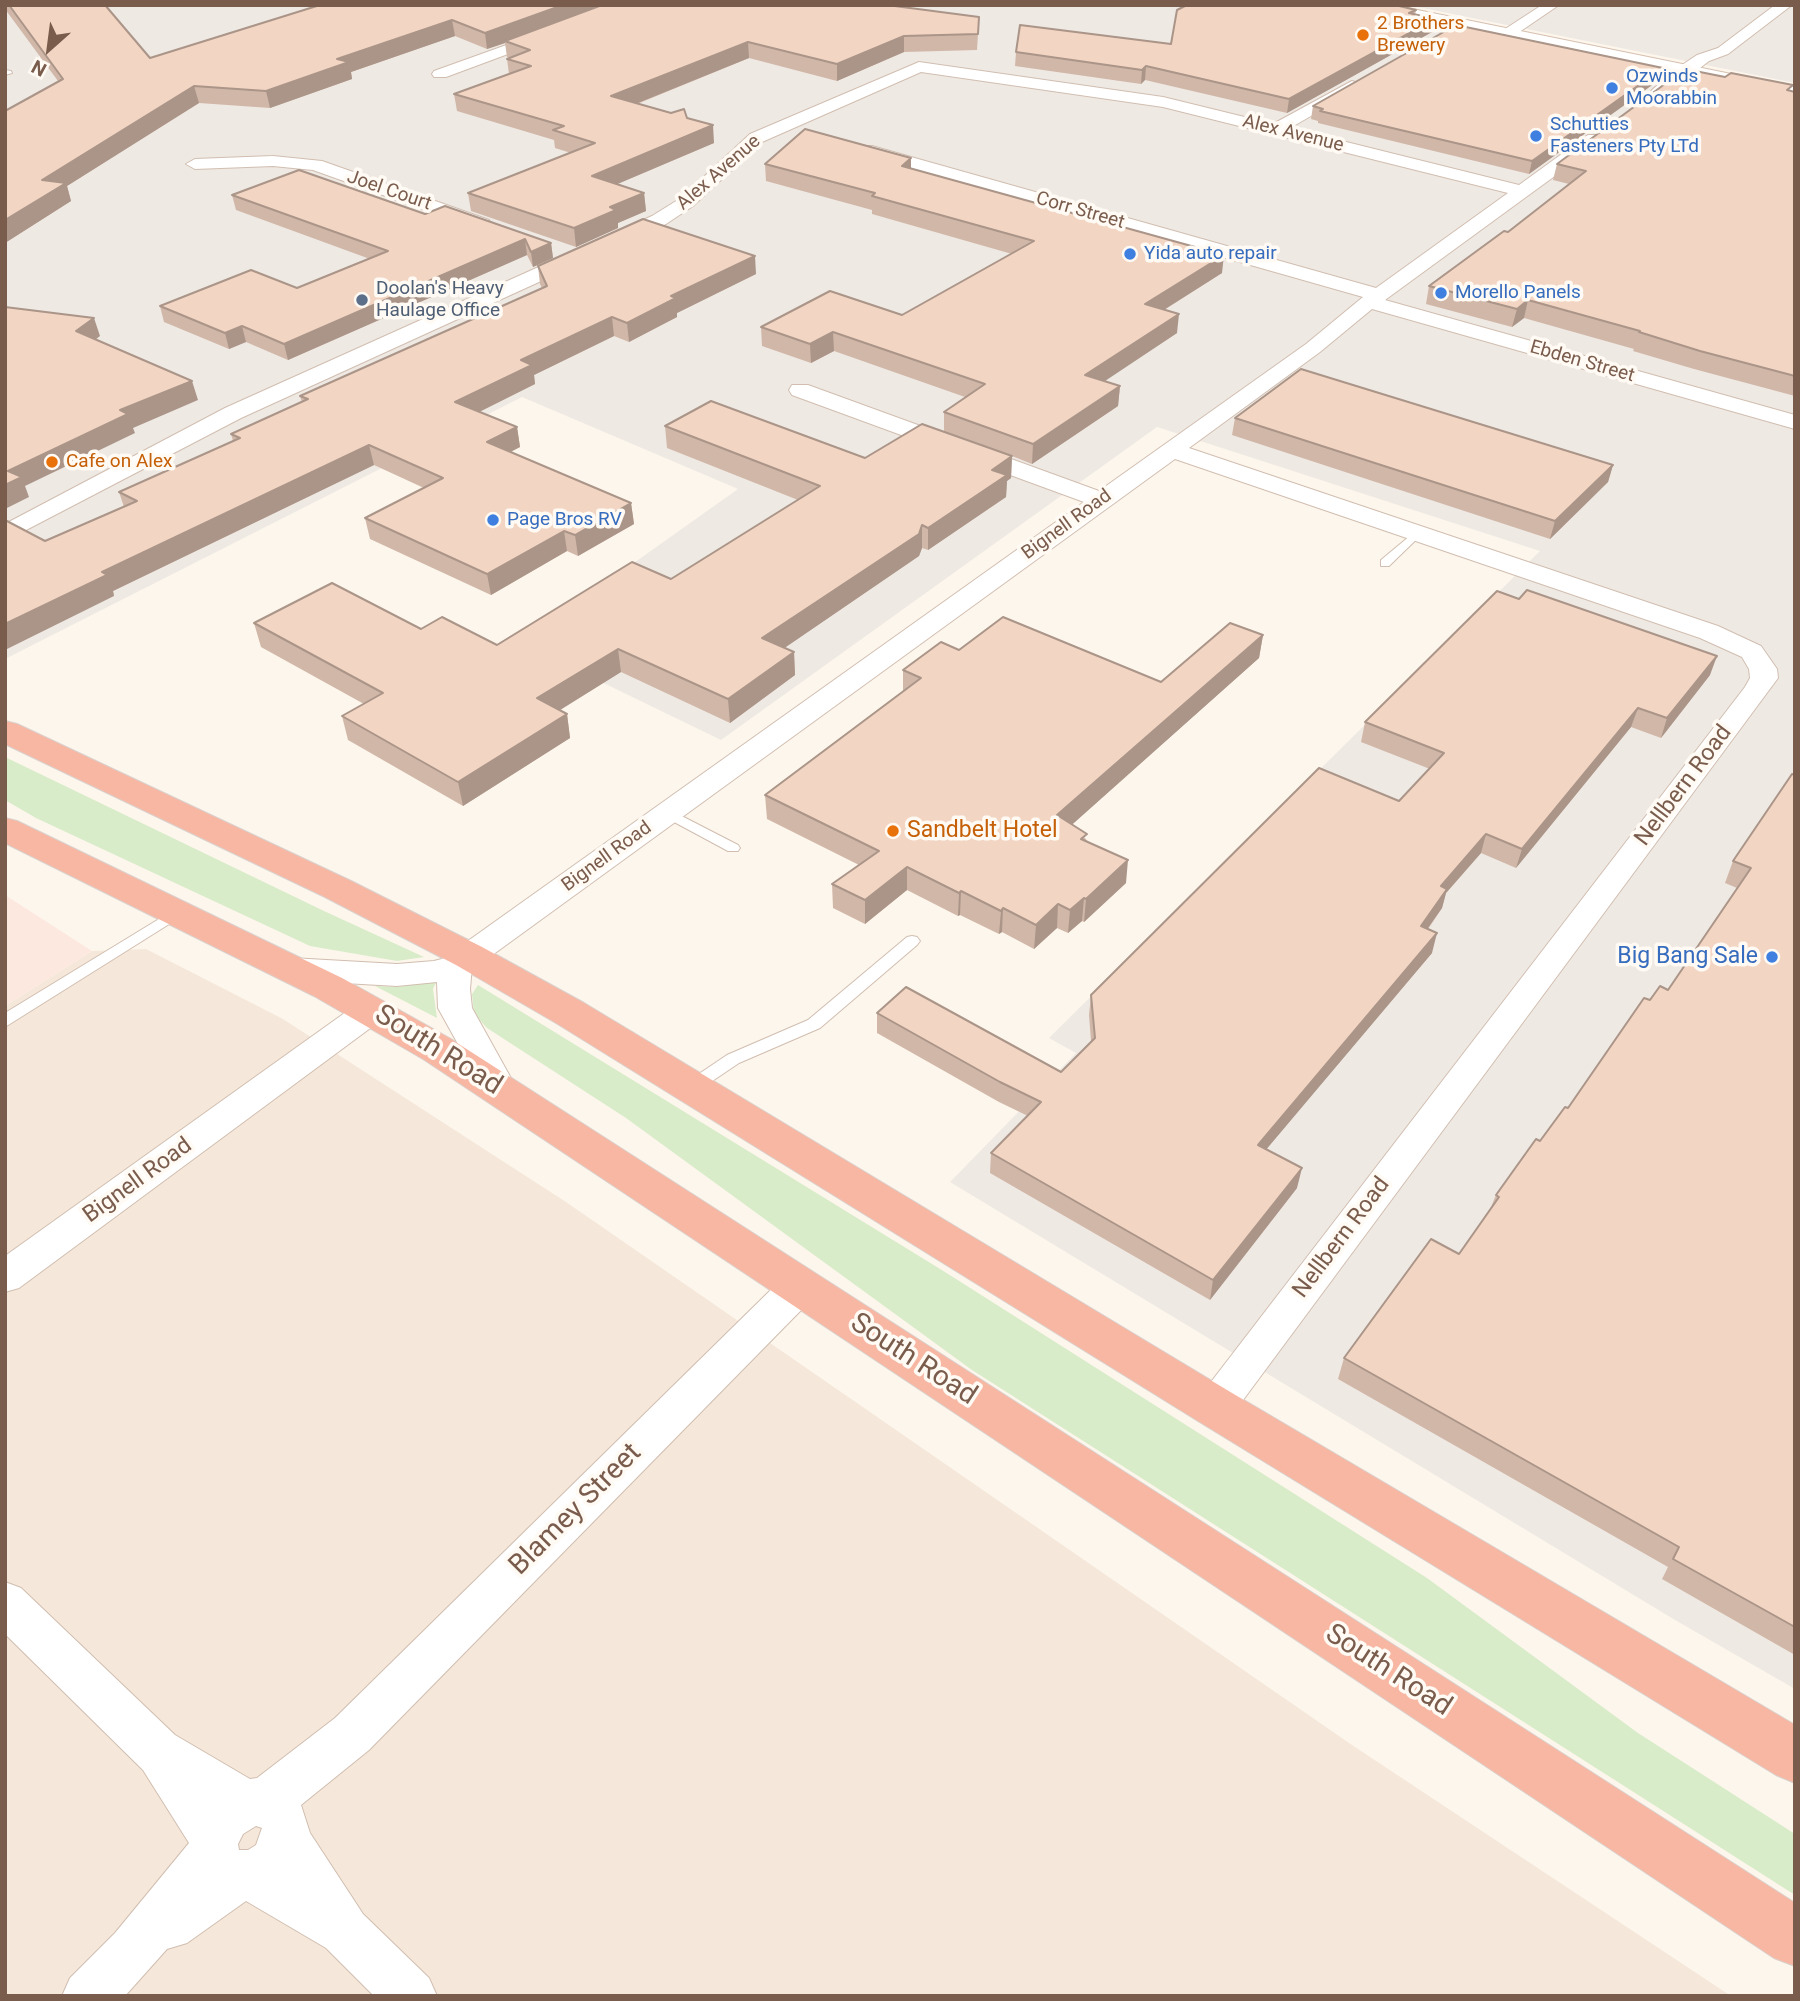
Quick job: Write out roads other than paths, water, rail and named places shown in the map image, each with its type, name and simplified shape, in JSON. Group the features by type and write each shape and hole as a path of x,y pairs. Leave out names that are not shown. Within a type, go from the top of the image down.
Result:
{"highway":[{"path":"5,731 338,889 463,961 693,1086 1215,1407 1795,1756"},
{"name":"South Road","path":"5,829 372,1010 500,1089 1795,1937"}],"street":[{"path":"440,75 633,5"},
{"path":"1367,5 1795,93"},
{"path":"1507,34 1552,5"},
{"path":"1634,110 1685,70 1703,58 1723,51 1785,5"},
{"path":"1443,34 1460,24"},
{"path":"1662,90 1693,82 1721,61 1723,51"},
{"name":"Alex Avenue","path":"5,534 233,413 675,211 756,138 919,67 1163,102 1521,191"},
{"path":"1275,130 1371,75"},
{"path":"782,126 808,134"},
{"name":"Bignell Road","path":"292,969 397,975 434,972 463,961 1172,450 1611,126"},
{"name":"Corr Street","path":"848,145 1374,299"},
{"name":"Joel Court","path":"195,164 273,161 316,165 498,230"},
{"path":"550,248 576,257"},
{"name":"Ebden Street","path":"1374,299 1795,422"},
{"path":"800,390 1102,500"},
{"name":"Nellbern Road","path":"1172,450 1724,638 1752,652 1763,669 1764,678 1215,1407"},
{"path":"463,961 453,981 455,1008 500,1089"},
{"name":"Bignell Road","path":"5,1277 372,1010"},
{"name":"Blamey Street","path":"271,1818 800,1286"},
{"path":"5,1603 158,1752 229,1861 345,1932 411,1996"},
{"path":"158,1752 271,1818 345,1932"},
{"path":"229,1861 226,1817 271,1818"},
{"path":"88,1996 229,1861 273,1862 271,1818"}],"lane":[{"path":"1385,563 1418,534"},
{"path":"668,813 733,848"},
{"path":"5,1021 177,913"},
{"path":"693,1086 733,1059 814,1024 912,941"}],"place":[{"name":"2 Brothers Brewery","path":"1363,35"},
{"name":"Ozwinds Moorabbin","path":"1612,88"},
{"name":"Schutties Fasteners Pty LTd","path":"1536,136"},
{"name":"Yida auto repair","path":"1130,254"},
{"name":"Morello Panels","path":"1441,293"},
{"name":"Doolan's Heavy Haulage Office","path":"362,300"},
{"name":"Cafe on Alex","path":"52,462"},
{"name":"Page Bros RV","path":"493,520"},
{"name":"Sandbelt Hotel","path":"893,831"},
{"name":"Big Bang Sale","path":"1772,957"}]}
